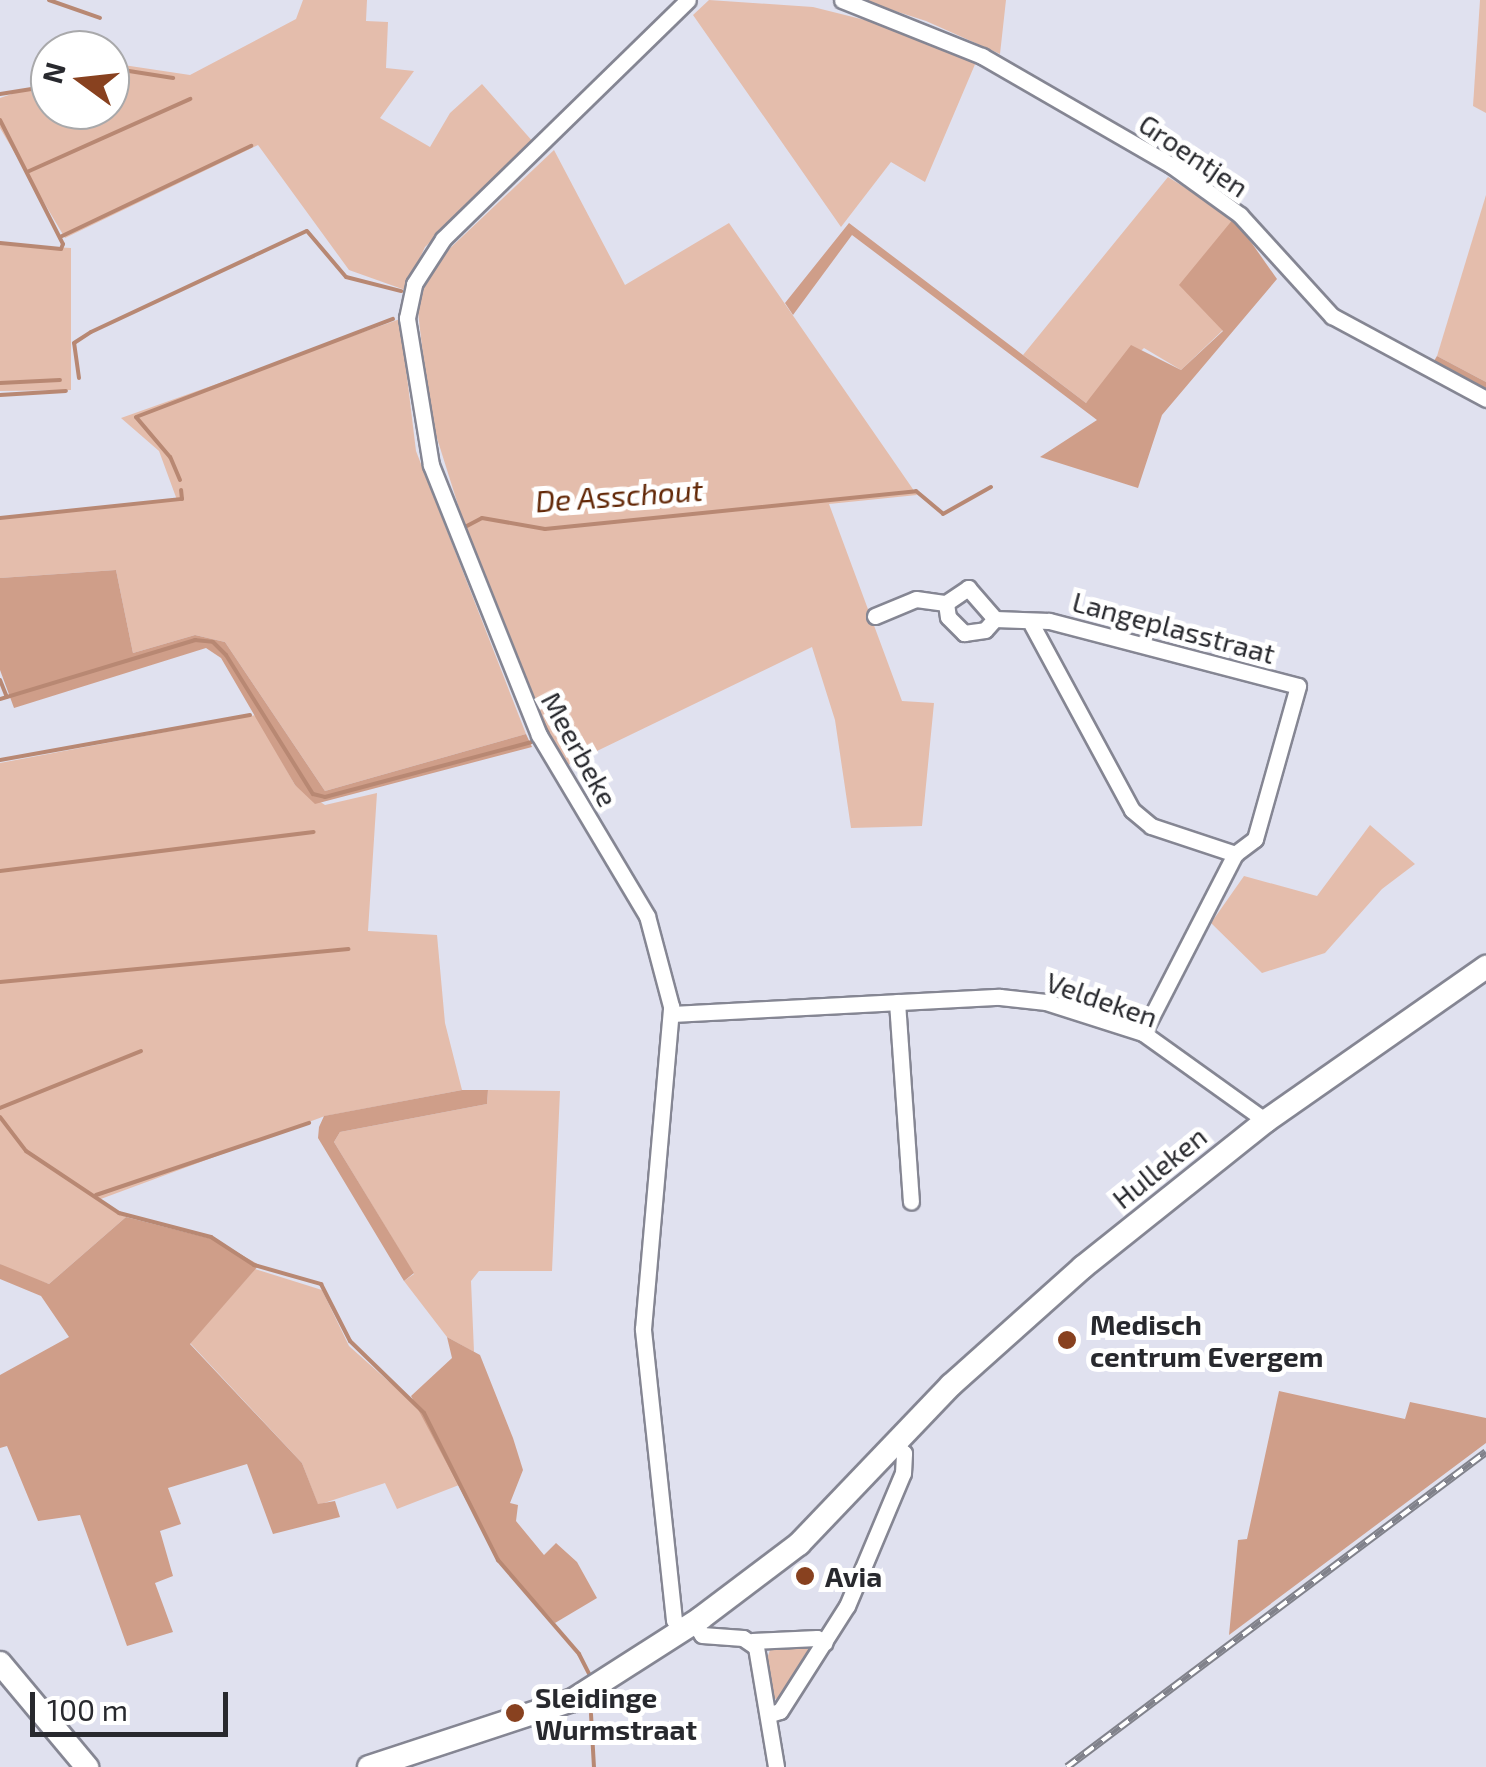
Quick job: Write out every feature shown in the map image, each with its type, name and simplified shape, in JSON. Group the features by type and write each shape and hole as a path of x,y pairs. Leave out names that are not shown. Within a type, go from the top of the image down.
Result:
{"main road":[{"name":"Hulleken","path":"369,1767 588,1693 687,1628 799,1544 1020,1321 1266,1121 1486,968"},
{"path":"0,1664 87,1767"}],"street":[{"name":"Meerbeke","path":"687,1628 674,1620 643,1329 672,1014 646,916 539,735 430,465 407,318 412,287 443,239 688,0"},
{"name":"Groentjen","path":"842,0 982,56 1170,166 1240,215 1332,316 1486,399"},
{"name":"Langeplasstraat","path":"875,616 916,600 946,604 968,588 995,619 1032,625 1049,621 1298,686 1255,839 1235,854 1143,1033"},
{"name":"Langeplasstraat","path":"946,604 964,633 976,635 995,619"},
{"name":"Langeplasstraat","path":"1032,625 1132,810 1151,826 1235,854"},
{"name":"Veldeken","path":"672,1014 897,1002 1046,1002 1143,1033 1266,1121"},
{"path":"897,1002 911,1202"},
{"path":"770,1714 780,1712 847,1606 903,1473 904,1453 895,1444"},
{"path":"687,1628 702,1635 752,1641 816,1638 825,1643"},
{"path":"752,1641 770,1714 776,1767"}],"shaded area":[{"path":"303,0 367,0 366,21 388,22 386,68 414,71 380,118 430,147 450,113 482,84 534,143 425,247 405,290 349,270 258,145 65,238 0,128 0,98 30,88 30,130 130,130 130,66 190,75 296,19"},
{"path":"709,0 813,7 889,26 976,62 925,182 891,162 841,227 693,15"},
{"path":"861,0 1006,0 1000,54 926,21"},
{"path":"1480,0 1486,0 1486,113 1473,106"},
{"path":"554,150 625,285 729,223 917,495 829,504 902,701 934,703 922,826 851,828 835,720 812,647 568,765 539,718 465,527 430,416 418,312 421,288 446,252"},
{"path":"1168,177 1234,218 1223,330 1181,370 1144,348 1086,403 1023,355"},
{"path":"1486,195 1486,382 1437,356"},
{"path":"1234,218 1277,279 1162,415 1138,488 1040,457 1097,420 852,235 793,315 785,303 849,223 1086,403 1131,345 1181,370 1223,331 1179,285"},
{"path":"0,244 71,248 71,390 0,391"},
{"path":"400,319 416,451 526,734 325,791 225,642 195,635 133,653 116,570 0,578 0,518 177,500 159,451 121,418"},
{"path":"1437,356 1486,382 1486,396 1431,366"},
{"path":"116,570 133,653 195,635 225,642 325,791 526,734 532,747 315,804 295,785 221,658 206,648 14,708 0,670 0,578"},
{"path":"256,715 295,785 325,805 377,793 368,931 437,935 445,1023 462,1090 325,1116 98,1200 126,1217 49,1284 10,1271 0,1264 0,763"},
{"path":"1370,825 1415,864 1382,889 1325,953 1262,973 1211,923 1244,876 1317,896"},
{"path":"462,1090 488,1090 487,1104 340,1132 334,1142 414,1273 404,1281 318,1138 319,1127 324,1116"},
{"path":"488,1090 560,1091 552,1271 479,1271 471,1281 474,1352 447,1337 404,1281 414,1274 334,1142 340,1132 487,1104"},
{"path":"126,1217 216,1240 259,1265 190,1344 302,1463 318,1504 335,1501 340,1517 273,1534 247,1464 168,1488 181,1524 160,1531 173,1576 155,1583 173,1632 127,1646 80,1515 38,1521 7,1446 0,1448 0,1375 69,1337 41,1296 0,1279 0,1264 49,1284"},
{"path":"255,1269 322,1290 349,1346 424,1413 459,1485 397,1509 385,1483 318,1505 302,1463 190,1343"},
{"path":"447,1337 480,1355 513,1438 523,1470 510,1503 518,1505 516,1521 544,1555 556,1543 577,1562 597,1598 555,1623 498,1560 411,1396 452,1358"},
{"path":"1279,1391 1405,1419 1410,1402 1486,1418 1486,1443 1229,1635 1238,1540 1247,1539"},
{"path":"806,1645 810,1654 783,1698 774,1699 766,1662 770,1650"}],"waterway":[{"path":"49,0 100,18"},
{"path":"130,71 173,78"},
{"path":"0,94 30,89"},
{"path":"27,172 190,99"},
{"path":"0,120 63,244 61,249 0,243"},
{"path":"60,237 251,146"},
{"path":"79,378 74,343 91,332 307,231 346,277 401,291"},
{"path":"180,480 170,457 136,417 393,319"},
{"path":"0,383 60,380"},
{"path":"0,395 66,391"},
{"name":"De Asschout","path":"463,528 482,518 545,529 916,491 943,514 991,487"},
{"path":"0,518 182,499 181,490"},
{"name":"De Asschout","path":"0,699 195,640 213,642 226,655 313,794 325,797 531,742"},
{"path":"0,680 7,697"},
{"path":"0,760 250,715"},
{"name":"De Asschout","path":"540,718 548,733"},
{"path":"0,871 314,832"},
{"path":"0,982 348,949"},
{"path":"0,1108 141,1051"},
{"path":"0,1117 26,1151 119,1213 211,1237 254,1265 321,1284 350,1341 424,1413 498,1560 579,1654 589,1674"},
{"path":"96,1195 309,1123"},
{"path":"591,1714 594,1767"}],"railway":[{"path":"1067,1767 1486,1452"}],"place":[{"name":"Medisch centrum Evergem","path":"1067,1340"},
{"name":"Avia","path":"805,1576"},
{"name":"Sleidinge Wurmstraat","path":"515,1713"}]}
